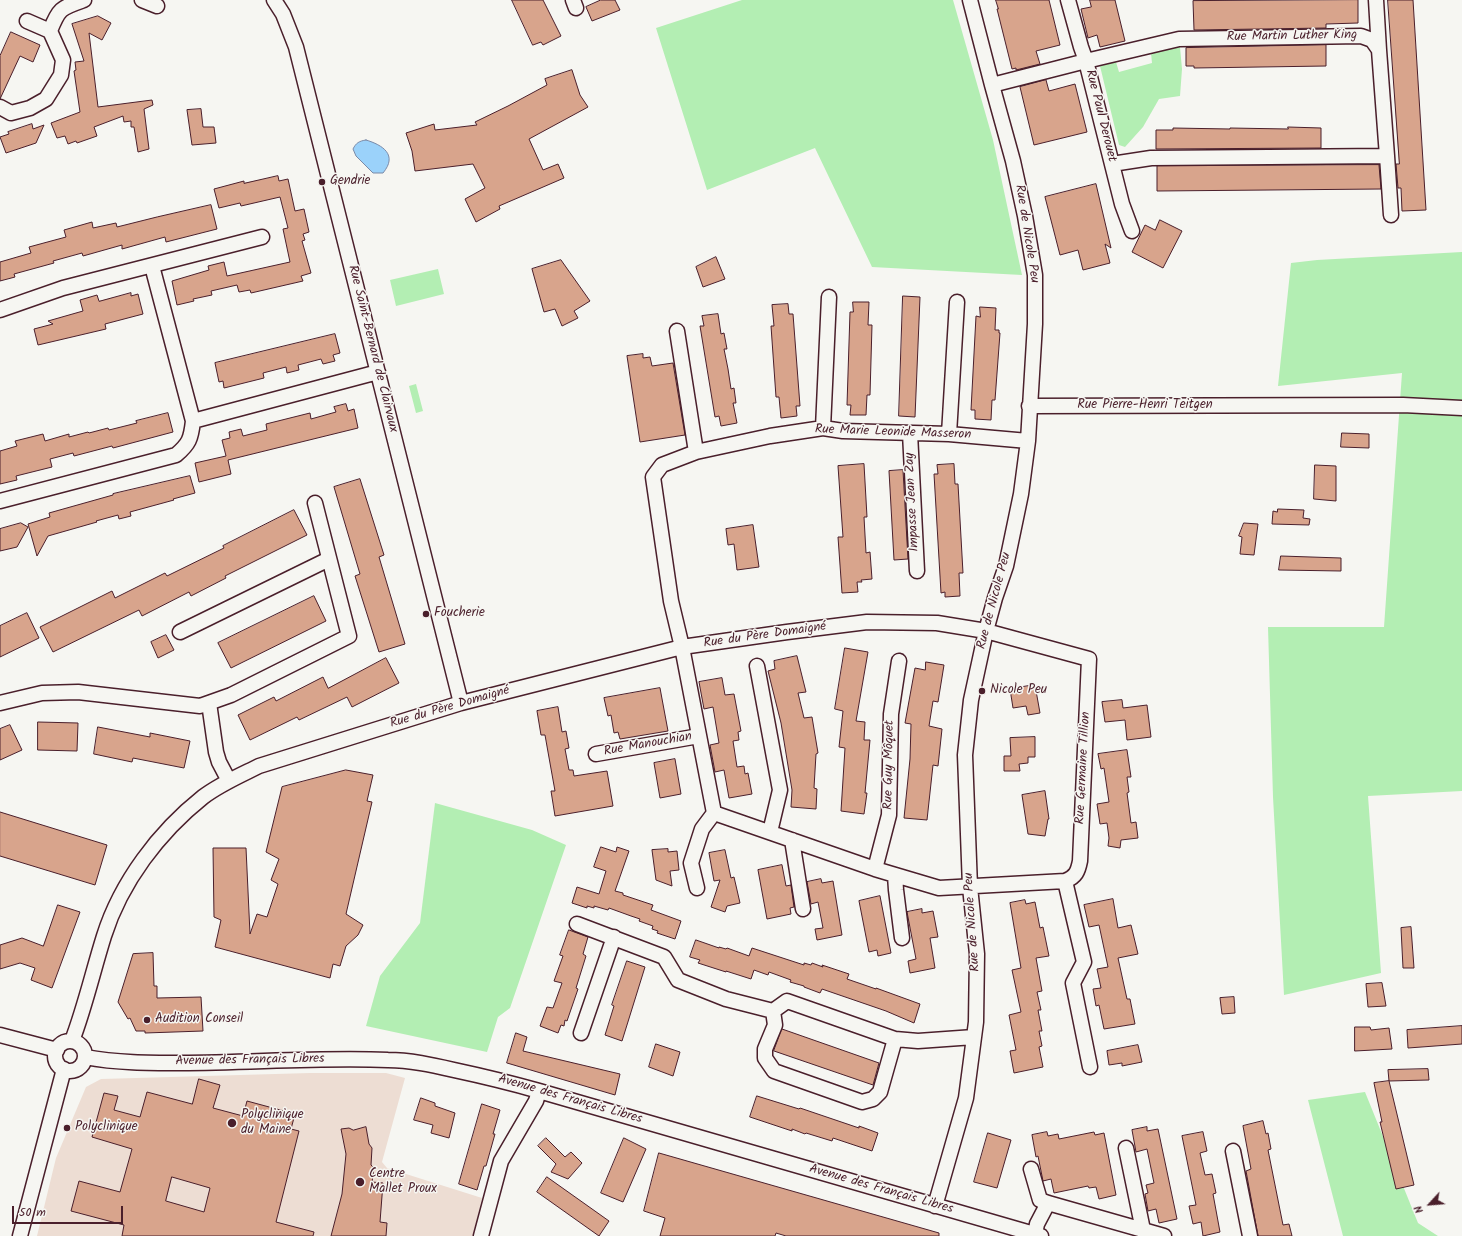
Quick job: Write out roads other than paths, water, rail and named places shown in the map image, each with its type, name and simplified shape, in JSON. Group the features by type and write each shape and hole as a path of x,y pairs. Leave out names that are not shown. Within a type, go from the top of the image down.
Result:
{"street":[{"path":"50,31 57,14 65,6 84,0"},
{"path":"142,0 157,6"},
{"name":"Rue Saint-Bernard de Clairvaux","path":"274,0 283,14 296,47 460,703"},
{"name":"Rue de Nicole Peu","path":"935,1206 966,1098 976,1022 977,954 970,887 965,755 971,700 986,631 1007,559 1021,494 1028,441 1035,324 1035,275 1025,216 1015,167 970,0"},
{"name":"Rue Paul Derouet","path":"1068,0 1080,47 1086,61 1122,204 1132,231"},
{"path":"1376,0 1391,215"},
{"path":"0,108 11,113 30,108 46,99 61,75 63,60 50,31 27,21"},
{"name":"Rue Martin Luther King","path":"992,85 1179,39 1361,36 1372,40 1379,50"},
{"path":"1112,164 1151,158 1387,156"},
{"path":"0,310 63,288 262,237"},
{"path":"0,501 176,455 186,447 192,434 193,421 152,266"},
{"path":"823,428 829,297"},
{"path":"949,434 957,302"},
{"path":"677,331 696,452"},
{"path":"193,421 378,372"},
{"name":"Rue Pierre-Henri Teitgen","path":"1029,406 1403,405 1462,408"},
{"name":"Rue Marie Leonide Masseron","path":"682,647 671,601 653,477 662,465 696,452 770,436 823,428 843,431 949,434 1028,441"},
{"name":"Impasse Jean Zay","path":"910,433 917,571"},
{"path":"0,702 42,693 78,692 200,706 231,695 349,636 315,503"},
{"path":"180,632 329,559"},
{"name":"Rue du Père Domaigné","path":"72,1041 81,1017 104,935 126,887 149,850 168,830 204,797 228,782 259,766 460,703 682,647 866,622 937,623 986,631"},
{"name":"Rue Germaine Tillion","path":"986,631 1089,659 1080,861 1078,870 1073,878 1065,881"},
{"path":"682,647 714,813 702,829 691,863 697,888"},
{"name":"Rue Guy Môquet","path":"875,868 889,815 891,714 899,661"},
{"path":"757,666 780,790 770,832"},
{"path":"209,703 216,752 228,782"},
{"name":"Rue Manouchian","path":"596,754 699,736"},
{"path":"714,813 875,868 939,888 1065,881 1084,962 1073,983 1090,1067"},
{"path":"792,840 803,909"},
{"path":"895,874 902,938"},
{"path":"576,924 664,957 678,980 726,999 773,1011 787,1001 896,1039 918,1041 974,1037"},
{"path":"581,1033 614,937"},
{"path":"773,1011 775,1024 765,1049 765,1058 774,1071 862,1102 873,1099 880,1092 896,1039"},
{"path":"0,1035 57,1050"},
{"path":"72,1041 83,1048 85,1057 84,1061 78,1068 69,1070 64,1069 57,1063 55,1054 63,1043 72,1041"},
{"name":"Avenue des Français Libres","path":"85,1057 109,1061 142,1063 389,1060 426,1064 497,1079 1038,1235"},
{"path":"19,1235 64,1069"},
{"path":"481,1236 501,1161 536,1100 539,1091"},
{"path":"1126,1148 1143,1230"},
{"path":"1233,1151 1250,1236"},
{"path":"1031,1168 1040,1200 1048,1204 1164,1236"},
{"path":"1038,1235 1037,1224 1048,1204"}],"water":[{"path":"366,140 383,148 389,156 387,167 383,173 373,173 356,156 353,149 354,147 361,141"}],"place":[{"name":"Gendrie","path":"322,182"},
{"name":"Foucherie","path":"426,614"},
{"name":"Nicole Peu","path":"982,691"},
{"name":"Audition Conseil","path":"147,1020"},
{"name":"Polyclinique du Maine","path":"232,1123"},
{"name":"Polyclinique","path":"67,1128"},
{"name":"Centre Mallet Proux","path":"360,1182"}]}
